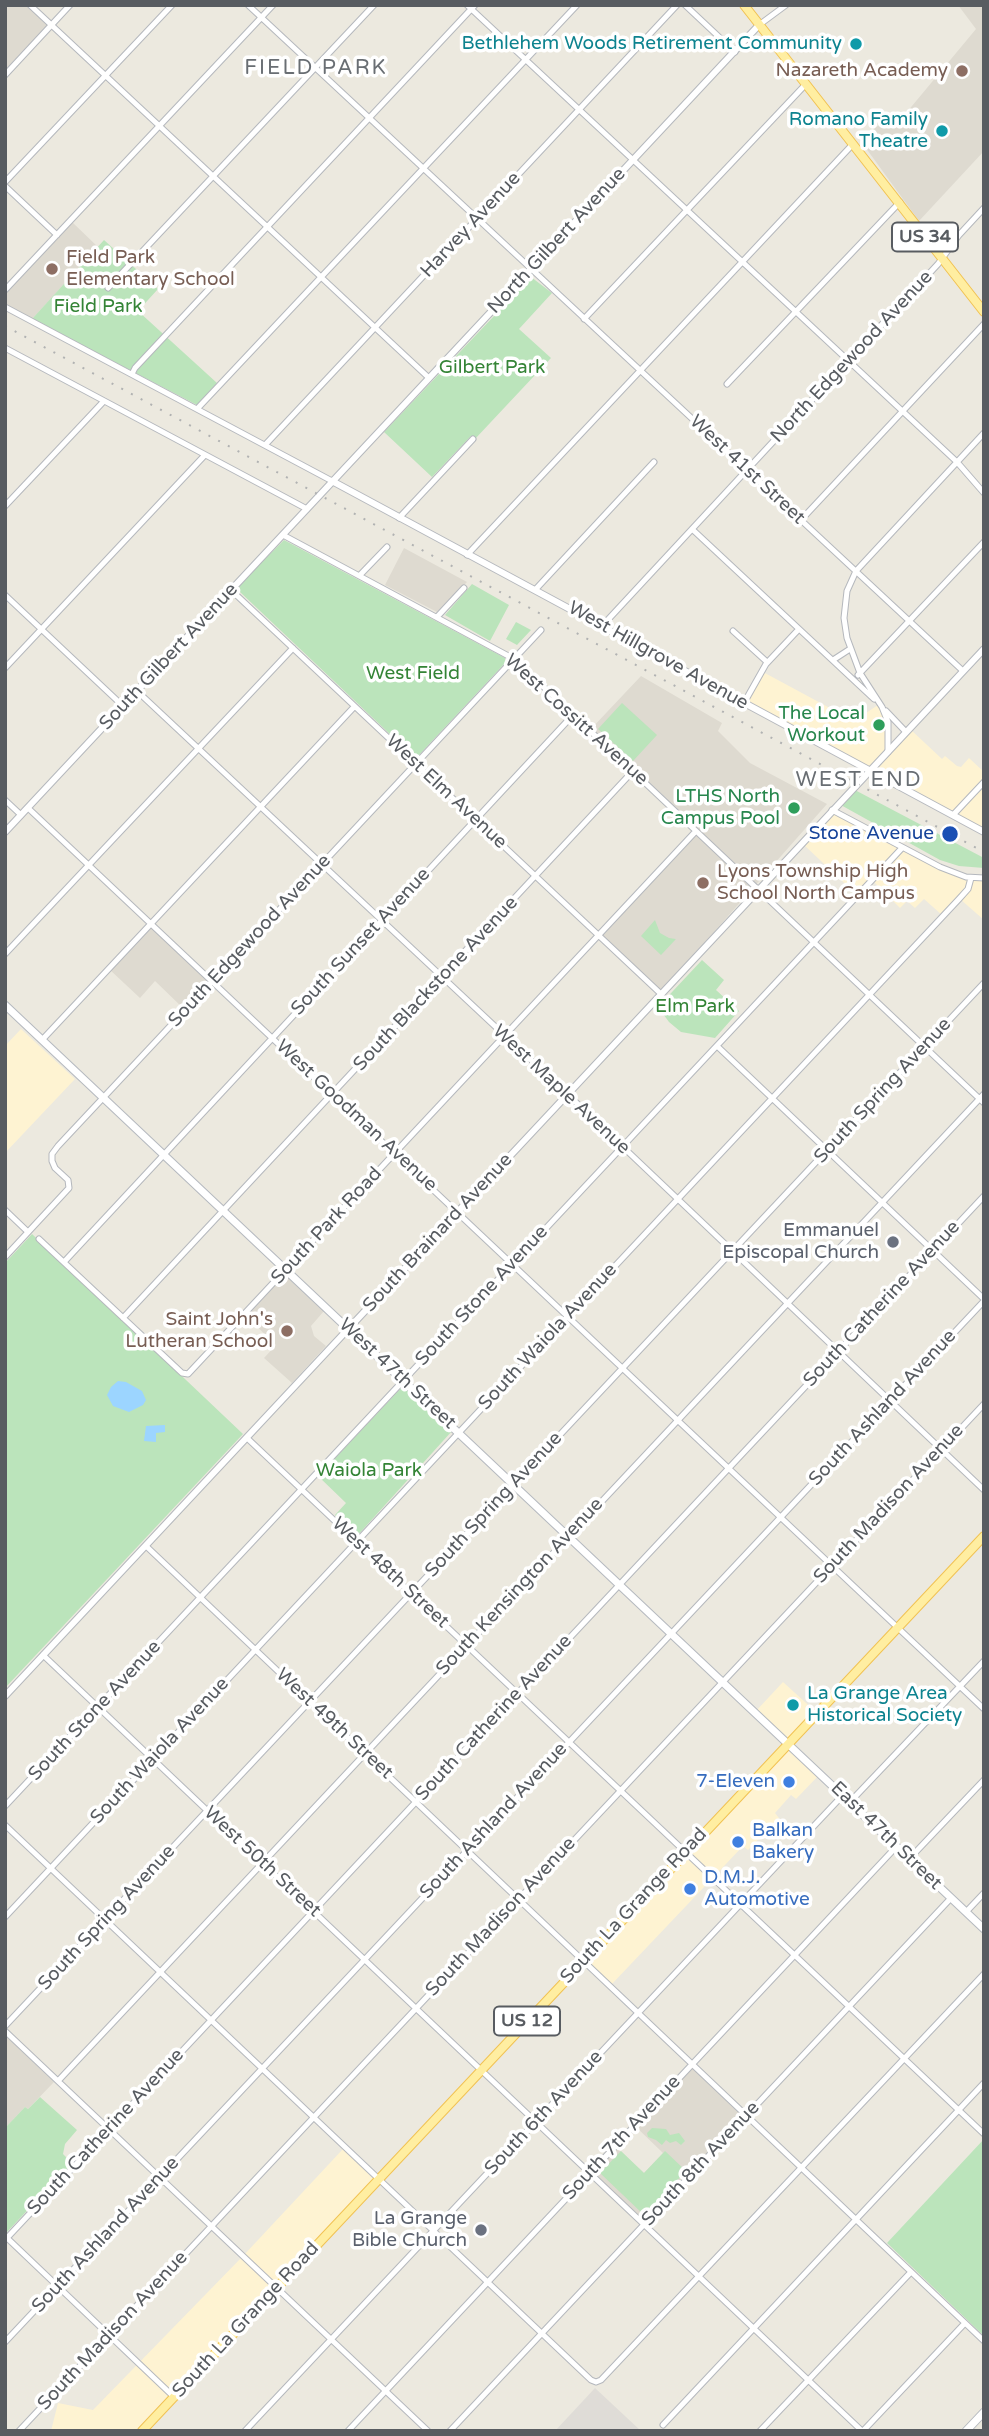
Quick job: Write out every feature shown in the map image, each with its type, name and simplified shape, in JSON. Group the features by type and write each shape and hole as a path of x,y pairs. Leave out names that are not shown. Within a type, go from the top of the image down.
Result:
{"main road":[{"name":"US 34","path":"744,5 984,312"},
{"name":"West 47th Street","path":"5,1005 789,1742"},
{"name":"South La Grange Road","path":"142,2431 984,1536"},
{"name":"East 47th Street","path":"789,1742 984,1929"},
{"path":"967,2431 984,2412"}],"street":[{"path":"30,5 429,378"},
{"path":"5,75 70,5"},
{"path":"57,235 5,184 172,5"},
{"name":"West 41st Street","path":"248,5 963,671"},
{"path":"5,290 273,5"},
{"path":"108,288 374,5"},
{"path":"197,409 577,5"},
{"name":"Harvey Avenue","path":"265,445 677,5"},
{"path":"685,5 734,52"},
{"name":"North Gilbert Avenue","path":"332,481 734,52 760,25 786,5"},
{"path":"132,374 471,7 957,462 984,493"},
{"path":"584,319 806,84"},
{"path":"467,555 853,143"},
{"path":"727,384 900,202"},
{"name":"North Edgewood Avenue","path":"603,625 943,260 959,235 984,208"},
{"path":"5,307 332,481"},
{"path":"801,520 984,324"},
{"path":"5,348 307,509"},
{"path":"5,506 104,401"},
{"path":"888,752 888,722 882,707 860,673 845,632 847,591 856,570 984,433"},
{"path":"399,518 473,439"},
{"path":"5,668 204,456"},
{"path":"535,590 654,462"},
{"name":"West Hillgrove Avenue","path":"332,481 984,832"},
{"name":"South Gilbert Avenue","path":"5,832 332,481"},
{"path":"692,529 906,732"},
{"name":"West Cossitt Avenue","path":"282,535 514,659 982,1099"},
{"path":"853,680 984,542"},
{"path":"360,575 387,547"},
{"path":"437,617 464,588"},
{"name":"West Elm Avenue","path":"231,590 661,993"},
{"path":"5,595 122,706"},
{"path":"744,703 768,663 799,629"},
{"name":"South Edgewood Avenue","path":"5,1258 69,1188 68,1180 55,1168 52,1154 541,630"},
{"path":"733,631 768,663"},
{"path":"5,954 293,648"},
{"path":"833,660 850,649"},
{"name":"South Brainard Avenue","path":"5,1696 984,649"},
{"name":"West Maple Avenue","path":"137,691 984,1490"},
{"path":"42,1040 354,707"},
{"name":"South Sunset Avenue","path":"64,1262 573,715"},
{"name":"South Blackstone Avenue","path":"123,1318 633,771"},
{"path":"953,815 984,782"},
{"path":"5,800 21,815"},
{"name":"West Goodman Avenue","path":"28,808 984,1709"},
{"path":"832,810 940,867 971,878 984,878"},
{"name":"South Park Road","path":"123,1318 186,1375 696,831"},
{"name":"South Stone Avenue","path":"5,1807 902,849"},
{"name":"South Waiola Avenue","path":"5,1917 772,1099 968,888 971,878"},
{"name":"South Spring Avenue","path":"5,2029 984,983"},
{"path":"717,1046 984,1300"},
{"name":"South Kensington Avenue","path":"58,2081 787,1303 982,1099"},
{"name":"South Catherine Avenue","path":"6,2238 984,1196"},
{"path":"5,1210 28,1233"},
{"path":"39,1238 123,1318"},
{"name":"South Ashland Avenue","path":"5,2342 984,1300"},
{"name":"South Madison Avenue","path":"19,2431 984,1404"},
{"name":"West 48th Street","path":"247,1437 984,2134"},
{"name":"West 49th Street","path":"146,1546 984,2341"},
{"name":"West 50th Street","path":"43,1655 862,2431"},
{"path":"850,1802 984,1661"},
{"path":"910,1858 984,1780"},
{"name":"South 6th Avenue","path":"245,2431 843,1795"},
{"path":"5,1825 596,2382 601,2380 699,2277 984,1974"},
{"name":"South 7th Avenue","path":"348,2431 897,1846"},
{"path":"966,1912 984,1893"},
{"name":"South 8th Avenue","path":"450,2431 951,1898"},
{"path":"5,2029 428,2431"},
{"path":"663,2425 984,2083"},
{"path":"6,2238 174,2397"},
{"path":"760,2431 911,2272"},
{"path":"862,2431 965,2323"}],"shaded area":[{"path":"5,5 28,5 50,25 5,72"},
{"name":"Nazareth Academy","path":"958,5 984,5 984,151 919,221 860,140 879,125 887,128 902,118 976,29"},
{"name":"Field Park Elementary School","path":"72,222 98,247 32,319 5,305 5,292"},
{"path":"404,548 467,582 437,612 385,585"},
{"path":"763,672 854,721 878,705 886,722 886,752 870,770 746,702"},
{"name":"Lyons Township High School North Campus","path":"641,676 722,723 718,731 750,763 827,804 661,992 601,935 697,830 590,730"},
{"path":"910,729 942,759 945,756 961,767 969,758 984,772 984,781 953,813 872,770"},
{"path":"984,784 984,829 956,815"},
{"path":"833,812 900,849 857,895 803,844"},
{"path":"902,850 970,878 967,888 942,915 924,899 915,908 907,901 900,908 873,881"},
{"path":"984,878 984,920 960,899 972,879"},
{"path":"151,925 211,981 184,1009 155,981 140,998 109,969"},
{"path":"21,1029 75,1079 5,1153 5,1046"},
{"name":"Saint John's Lutheran School","path":"285,1274 324,1311 311,1326 314,1336 326,1346 292,1383 264,1358 276,1345 246,1316"},
{"path":"783,1682 817,1713 790,1742 756,1711"},
{"path":"790,1745 820,1774 796,1799 791,1795 775,1813 779,1818 748,1850 743,1846 611,1985 586,1961"},
{"path":"5,2035 54,2082 5,2128"},
{"path":"693,2066 746,2115 644,2223 591,2173 616,2147 644,2173 663,2153 635,2126"},
{"path":"343,2149 375,2179 135,2431 51,2431 58,2403 93,2410"},
{"path":"595,2388 641,2431 555,2431"}],"green space":[{"name":"Field Park","path":"104,240 158,289 138,311 217,383 197,405 32,319"},
{"name":"Gilbert Park","path":"531,277 552,293 519,329 551,358 475,439 471,436 432,477 384,432"},
{"name":"West Field","path":"284,540 505,658 506,662 419,755 413,756 240,592 239,585"},
{"path":"472,584 509,605 490,641 445,615"},
{"path":"516,622 531,630 517,645 506,639"},
{"path":"622,703 657,735 633,761 598,729"},
{"path":"853,789 984,858 984,868 959,866 940,860 839,804"},
{"path":"655,920 660,933 676,939 661,955 641,936"},
{"name":"Elm Park","path":"702,960 724,980 716,990 739,1011 715,1038 681,1032 658,1007"},
{"path":"32,1234 243,1434 5,1688 5,1263"},
{"name":"Waiola Park","path":"404,1385 452,1431 357,1536 335,1515 346,1503 318,1476"},
{"path":"40,2097 77,2130 65,2144 63,2154 72,2163 6,2233 5,2128 25,2107 28,2109"},
{"path":"652,2128 666,2129 670,2135 679,2133 685,2141 681,2145 676,2141 670,2143 666,2140 662,2145 648,2137 647,2133"},
{"path":"984,2139 984,2336 887,2243"},
{"path":"621,2151 644,2173 665,2151 686,2171 644,2215 600,2173"}],"water":[{"path":"118,1381 126,1382 142,1391 146,1400 143,1405 129,1412 113,1406 107,1395"},
{"path":"165,1425 165,1432 156,1433 156,1442 144,1441 146,1426"}],"railway":[{"path":"5,326 984,852"}],"place":[{"name":"Bethlehem Woods Retirement Community","path":"856,44"},
{"name":"Nazareth Academy","path":"962,71"},
{"name":"Romano Family Theatre","path":"942,131"},
{"name":"Field Park Elementary School","path":"52,269"},
{"name":"The Local Workout","path":"879,725"},
{"name":"LTHS North Campus Pool","path":"794,808"},
{"name":"Stone Avenue","path":"950,834"},
{"name":"Lyons Township High School North Campus","path":"703,883"},
{"name":"Emmanuel Episcopal Church","path":"893,1242"},
{"name":"Saint John's Lutheran School","path":"287,1331"},
{"name":"La Grange Area Historical Society","path":"793,1705"},
{"name":"7-Eleven","path":"789,1782"},
{"name":"Balkan Bakery","path":"738,1842"},
{"name":"D.M.J. Automotive","path":"690,1889"},
{"name":"La Grange Bible Church","path":"481,2230"}],"district":[{"name":"FIELD PARK","path":"316,68"},
{"name":"WEST END","path":"859,780"}]}
